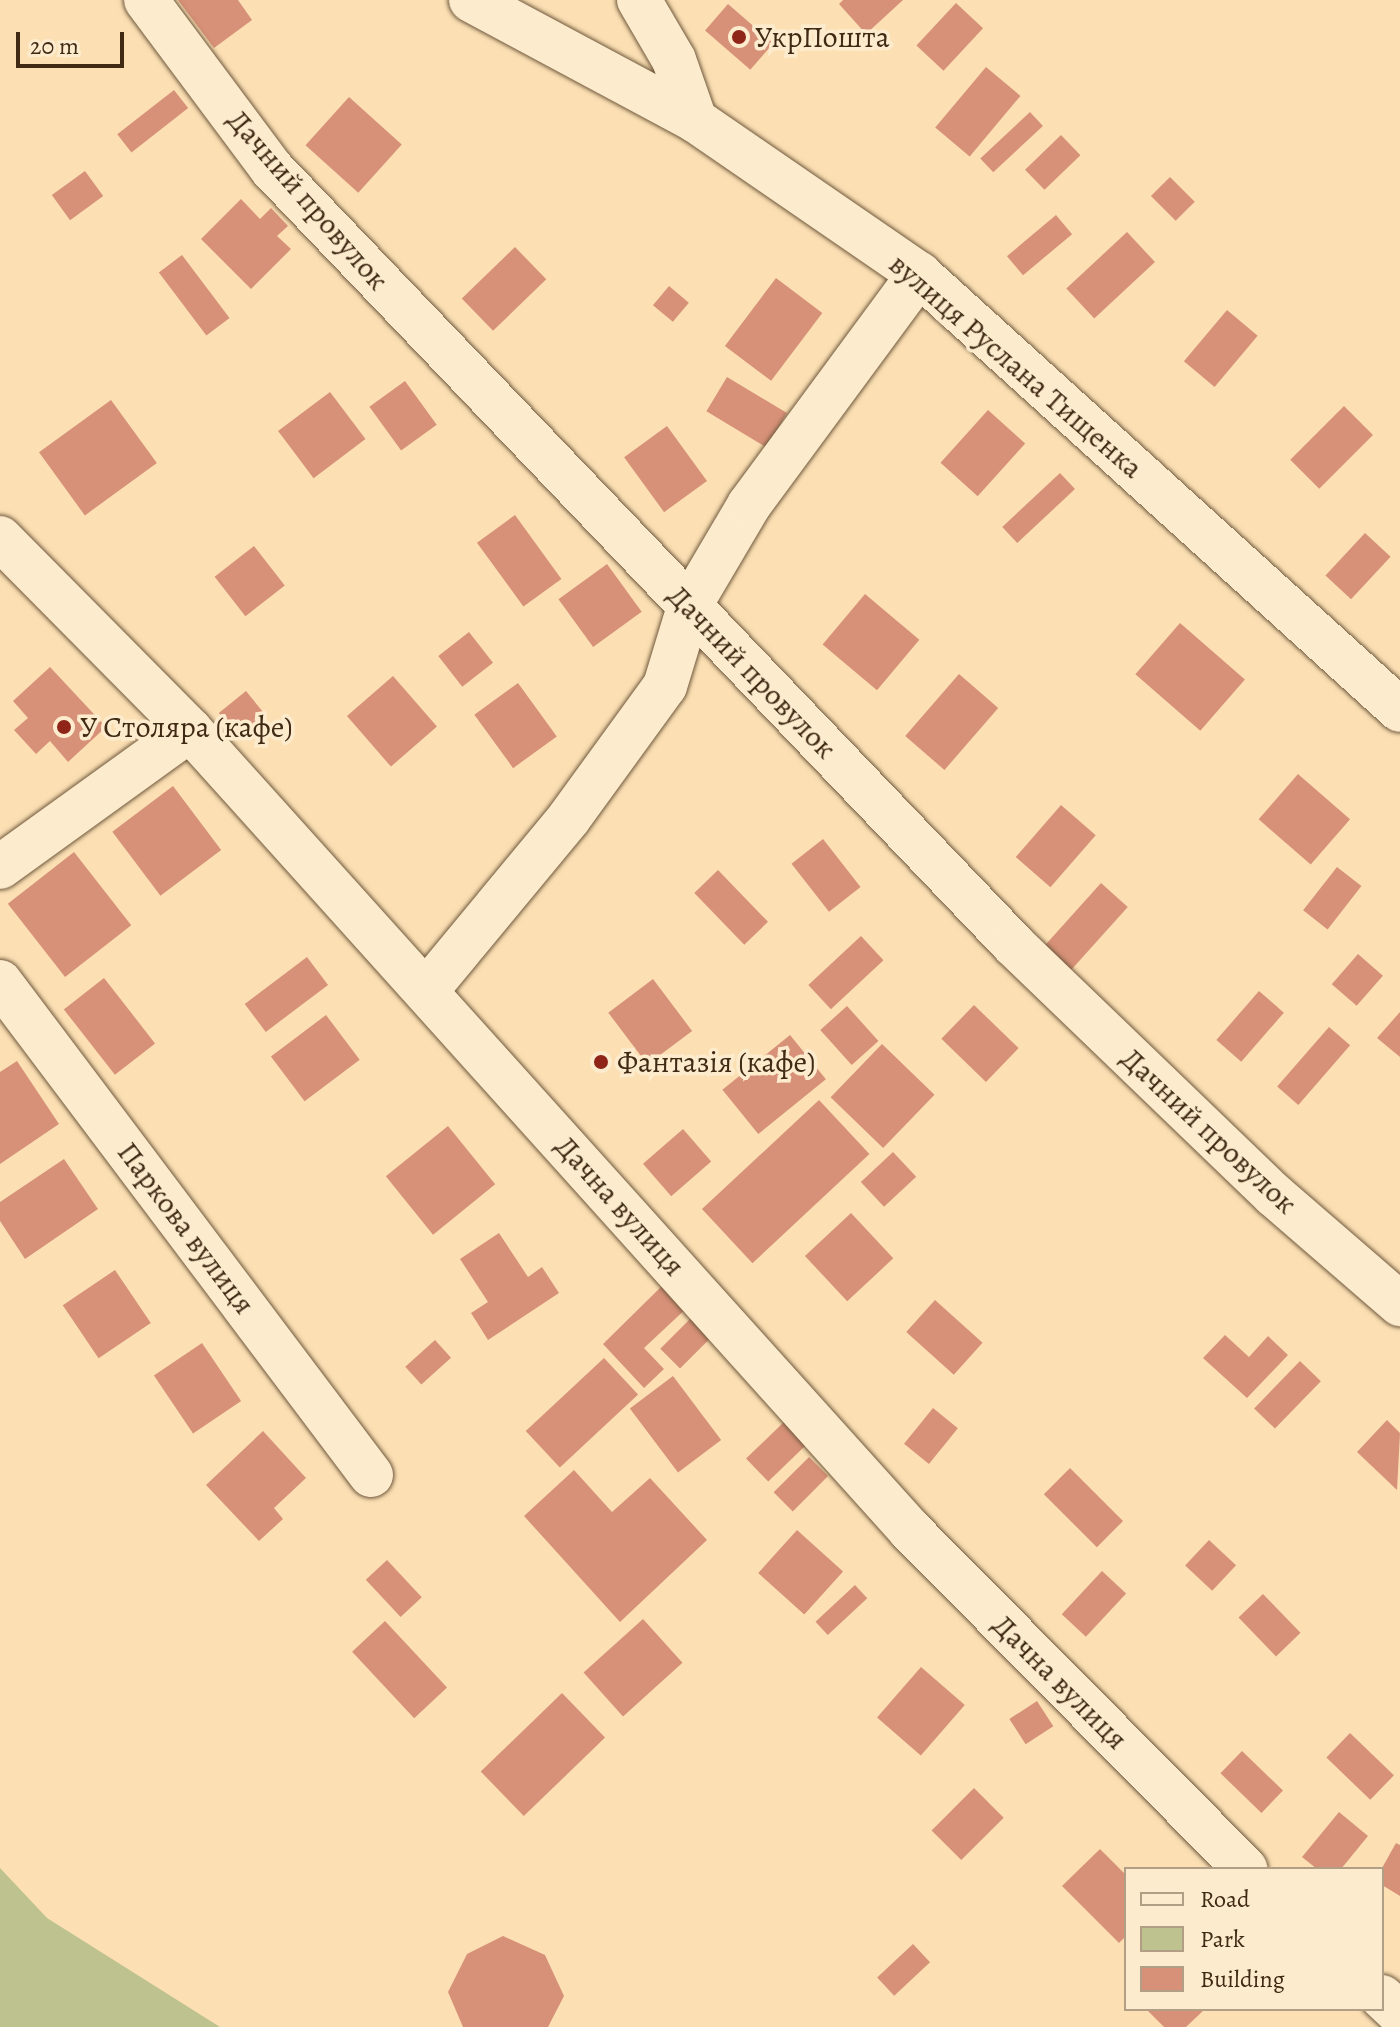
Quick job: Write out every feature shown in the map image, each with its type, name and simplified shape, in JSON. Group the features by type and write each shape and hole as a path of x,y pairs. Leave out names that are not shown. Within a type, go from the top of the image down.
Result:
{"street":[{"name":"Дачний провулок","path":"146,0 272,169 1013,944 1274,1195 1400,1304"},
{"path":"639,0 674,60 695,120"},
{"name":"вулиця Руслана Тищенка","path":"491,7 695,120 919,274 1400,710"},
{"path":"426,991 569,818 665,686 689,607 749,505 919,274"},
{"name":"Дачна вулиця","path":"0,538 190,730 910,1530 1243,1867"},
{"path":"0,867 190,730"},
{"name":"Паркова вулиця","path":"0,982 371,1475"},
{"path":"1384,1999 1400,2014"}],"green space":[{"path":"0,1868 47,1918 220,2027 0,2027"}],"building":[{"path":"178,0 238,0 252,20 214,48"},
{"path":"843,0 903,0 866,34 839,4"},
{"path":"956,3 983,28 944,71 916,45"},
{"name":"УкрПошта","path":"728,4 773,43 750,70 705,30"},
{"path":"986,67 1020,96 970,156 935,128"},
{"path":"174,90 188,108 131,152 117,134"},
{"path":"349,97 402,145 358,193 306,145"},
{"path":"1030,112 1043,126 993,172 980,158"},
{"path":"1061,135 1080,155 1044,190 1025,170"},
{"path":"85,171 103,196 70,220 52,195"},
{"path":"1170,177 1195,202 1176,221 1151,196"},
{"path":"241,199 260,219 271,208 288,226 277,236 291,249 251,289 201,239"},
{"path":"1056,215 1072,234 1023,275 1007,256"},
{"path":"1127,232 1155,262 1094,319 1066,289"},
{"path":"515,247 546,279 493,331 462,298"},
{"path":"182,255 230,318 206,336 159,272"},
{"path":"776,278 822,313 771,381 725,346"},
{"path":"669,286 689,303 673,322 653,305"},
{"path":"1227,310 1258,336 1215,387 1184,361"},
{"path":"727,377 787,413 766,447 706,411"},
{"path":"405,381 437,425 401,451 369,407"},
{"path":"330,392 366,439 314,478 278,431"},
{"path":"111,400 157,463 85,515 39,452"},
{"path":"1344,406 1373,435 1319,489 1290,460"},
{"path":"988,410 1025,443 978,496 940,463"},
{"path":"667,426 707,481 664,512 624,457"},
{"path":"1060,473 1075,489 1017,543 1002,527"},
{"path":"515,515 561,579 523,607 477,543"},
{"path":"1365,533 1391,557 1351,599 1325,575"},
{"path":"254,546 285,585 245,616 215,577"},
{"path":"607,564 642,612 593,647 558,599"},
{"path":"865,594 919,640 877,690 823,645"},
{"path":"1180,623 1245,679 1200,731 1135,674"},
{"path":"469,632 493,663 462,687 438,656"},
{"path":"50,667 106,727 68,762 50,741 36,754 14,730 28,718 13,701"},
{"path":"959,674 998,708 944,770 905,736"},
{"path":"393,676 437,727 391,767 347,716"},
{"path":"518,683 557,736 513,768 474,715"},
{"path":"246,691 266,716 239,738 219,713"},
{"path":"1298,774 1350,819 1311,865 1259,819"},
{"path":"173,786 221,850 160,896 112,832"},
{"path":"1061,805 1096,835 1050,887 1016,857"},
{"path":"823,839 861,887 829,912 791,864"},
{"path":"74,852 131,925 65,977 8,904"},
{"path":"1337,867 1361,886 1328,929 1303,910"},
{"path":"718,870 768,922 744,945 694,893"},
{"path":"1101,883 1128,907 1071,970 1044,946"},
{"path":"861,936 884,960 831,1009 808,985"},
{"path":"1358,954 1383,976 1357,1006 1332,984"},
{"path":"307,957 328,985 266,1032 245,1004"},
{"path":"104,978 155,1043 115,1075 64,1009"},
{"path":"653,979 692,1031 647,1065 608,1013"},
{"path":"1259,991 1284,1013 1241,1062 1216,1040"},
{"path":"974,1005 1019,1048 986,1082 941,1039"},
{"path":"847,1006 878,1041 852,1065 820,1030"},
{"path":"1400,1012 1400,1057 1377,1038"},
{"path":"326,1015 360,1060 305,1101 271,1057"},
{"path":"1329,1027 1350,1045 1298,1105 1277,1087"},
{"path":"790,1035 826,1079 758,1134 722,1090"},
{"path":"882,1044 935,1095 883,1148 831,1097"},
{"path":"17,1061 59,1124 0,1164 0,1072"},
{"path":"819,1100 869,1154 752,1263 702,1209"},
{"path":"448,1126 495,1184 433,1235 386,1176"},
{"path":"683,1129 711,1161 671,1196 643,1164"},
{"path":"893,1152 916,1177 884,1207 861,1182"},
{"path":"64,1159 98,1209 25,1259 0,1221 0,1202"},
{"path":"851,1213 893,1258 847,1301 805,1256"},
{"path":"499,1233 528,1277 542,1267 559,1293 488,1340 471,1313 488,1302 460,1259"},
{"path":"115,1270 151,1323 99,1358 63,1305"},
{"path":"667,1281 690,1305 644,1348 664,1369 644,1388 603,1344"},
{"path":"935,1300 983,1343 954,1375 906,1332"},
{"path":"697,1312 717,1332 680,1369 660,1349"},
{"path":"1225,1335 1249,1357 1268,1336 1288,1355 1247,1398 1203,1358"},
{"path":"435,1340 451,1358 421,1385 405,1367"},
{"path":"202,1343 241,1401 193,1433 154,1375"},
{"path":"604,1358 638,1395 560,1468 526,1431"},
{"path":"1300,1361 1321,1381 1275,1429 1254,1408"},
{"path":"673,1376 721,1440 678,1472 630,1408"},
{"path":"933,1408 958,1428 929,1464 904,1444"},
{"path":"787,1419 809,1442 768,1482 746,1459"},
{"path":"1387,1420 1400,1433 1397,1490 1357,1452"},
{"path":"263,1431 306,1478 274,1508 283,1519 259,1541 206,1485"},
{"path":"809,1457 828,1476 793,1511 774,1492"},
{"path":"1070,1468 1123,1521 1097,1547 1044,1494"},
{"path":"574,1470 612,1512 650,1478 707,1540 620,1622 524,1516"},
{"path":"797,1530 843,1571 804,1615 758,1573"},
{"path":"1209,1540 1236,1565 1212,1591 1185,1566"},
{"path":"387,1560 422,1597 401,1617 366,1580"},
{"path":"1102,1571 1126,1594 1086,1637 1062,1614"},
{"path":"855,1585 867,1598 828,1635 816,1622"},
{"path":"1263,1594 1301,1633 1276,1656 1239,1618"},
{"path":"643,1619 682,1663 623,1716 584,1673"},
{"path":"385,1621 447,1688 414,1718 352,1652"},
{"path":"921,1667 965,1705 921,1756 877,1718"},
{"path":"562,1693 605,1738 524,1816 481,1771"},
{"path":"1037,1701 1053,1726 1026,1744 1009,1719"},
{"path":"1350,1733 1394,1775 1370,1800 1326,1757"},
{"path":"1242,1751 1283,1791 1261,1813 1220,1773"},
{"path":"974,1788 1004,1818 961,1860 932,1830"},
{"path":"1339,1812 1368,1836 1343,1867 1314,1867 1302,1857"},
{"path":"1396,1843 1400,1845 1400,1896 1384,1886 1383,1867"},
{"path":"1100,1849 1124,1873 1124,1938 1119,1943 1062,1886"},
{"path":"503,1936 545,1955 564,1996 548,2027 463,2027 448,1992 467,1954"},
{"path":"913,1944 930,1962 894,1996 877,1977"},
{"path":"1148,2011 1203,2011 1186,2027 1164,2027"}],"place":[{"name":"УкрПошта","path":"739,37"},
{"name":"У Столяра (кафе)","path":"64,727"},
{"name":"Фантазія (кафе)","path":"601,1062"}]}
